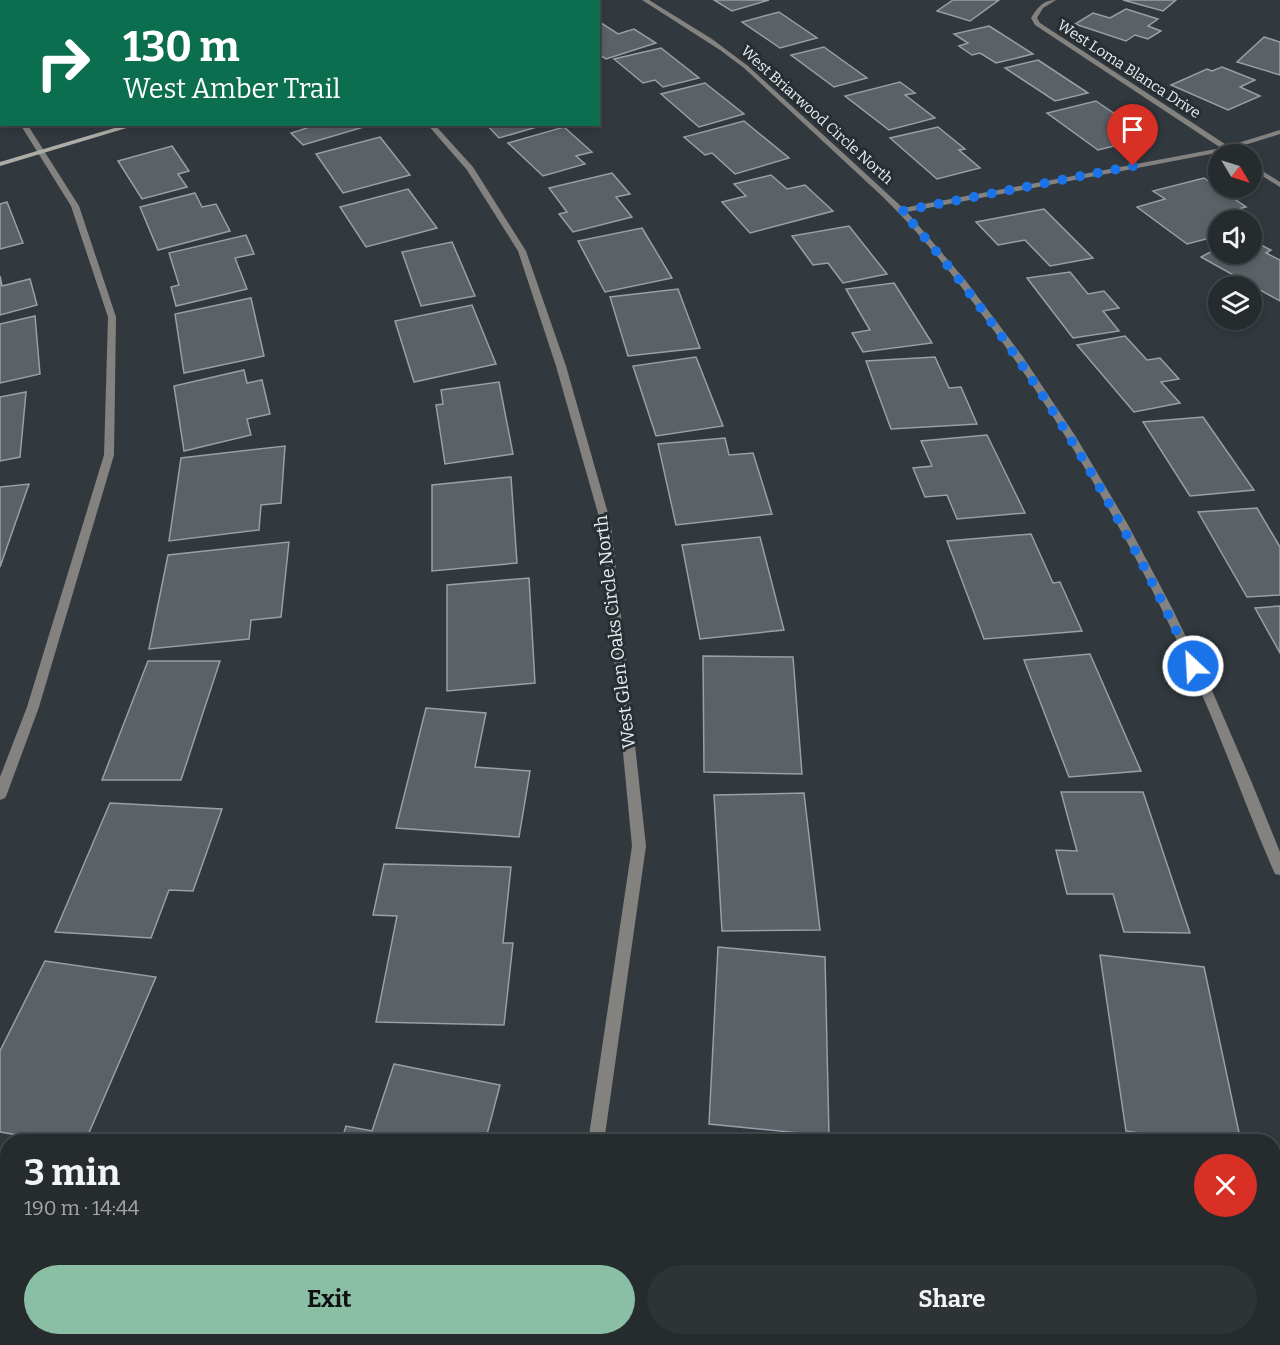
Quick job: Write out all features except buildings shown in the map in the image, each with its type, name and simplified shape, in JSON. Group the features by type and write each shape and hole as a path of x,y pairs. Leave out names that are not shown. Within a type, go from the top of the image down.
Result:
{"street":[{"name":"West Briarwood Circle North","path":"645,0 744,66 902,211 969,290 1028,372 1074,443 1121,523 1163,602 1203,687 1280,868"},
{"name":"West Loma Blanca Drive","path":"1053,0 1036,12 1034,18 1037,24 1220,144"},
{"path":"0,794 33,707 109,455 112,317 75,206 23,126"},
{"path":"0,164 130,126"},
{"name":"West Glen Oaks Circle North","path":"432,126 470,169 522,251 561,366 606,524 639,846 597,1134"},
{"path":"1240,144 1280,132"},
{"path":"902,211 1208,152"},
{"path":"1262,173 1280,185"}],"route":[{"path":"1133,166 902,211 969,290 1035,382 1121,523 1163,602 1193,666"}]}
